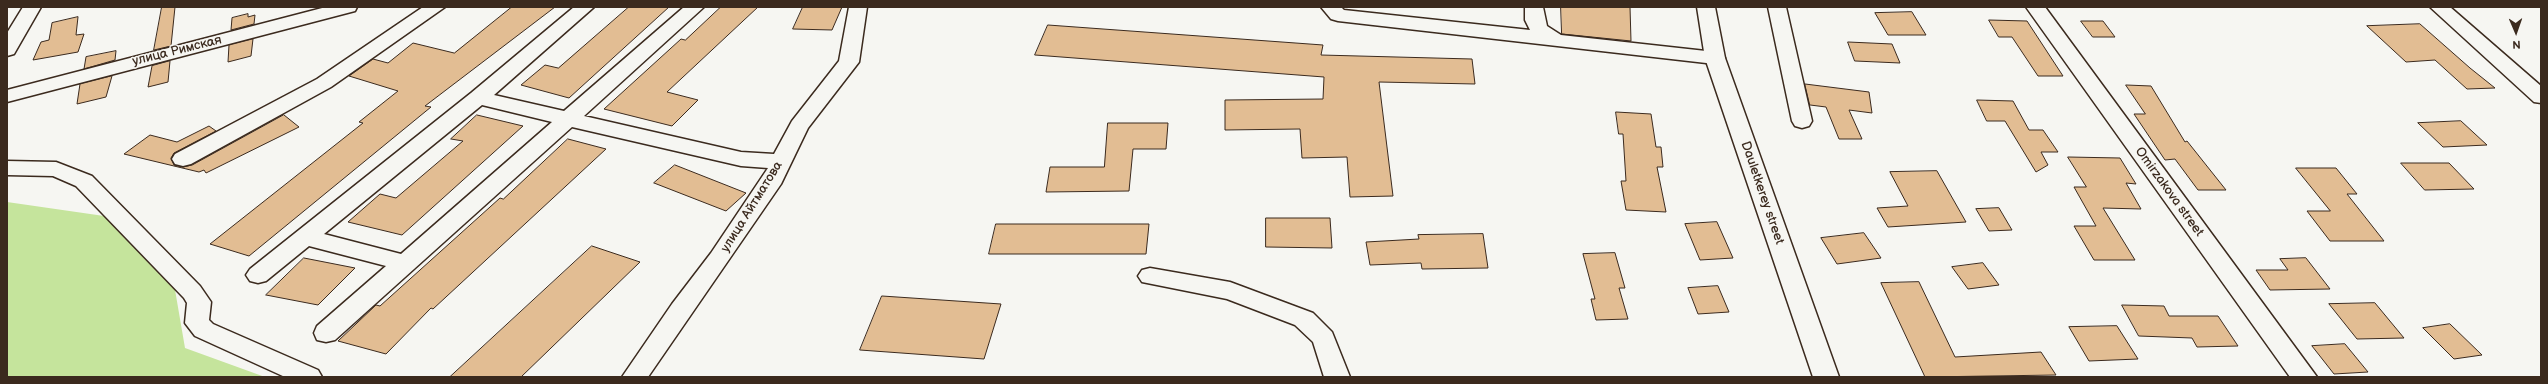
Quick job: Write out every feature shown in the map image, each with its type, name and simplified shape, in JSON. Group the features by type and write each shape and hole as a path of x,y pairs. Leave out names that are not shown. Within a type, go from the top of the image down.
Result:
{"street":[{"path":"7,50 32,7"},
{"name":"улица Римская","path":"7,96 348,7"},
{"path":"183,159 324,83 436,7"},
{"path":"258,274 478,98 585,7"},
{"path":"326,333 695,7"},
{"name":"улица Айтматова","path":"635,377 680,310 719,259 750,214 781,162 799,126 849,62 858,7"},
{"path":"1330,7 1338,15 1549,38 1576,44 1715,58"},
{"path":"1534,7 1533,17 1536,27 1549,38"},
{"name":"Dauletkerey street","path":"1706,7 1715,58 1826,377"},
{"path":"1777,7 1802,121"},
{"name":"Omirzakova street","path":"2035,7 2304,377"},
{"path":"2439,7 2541,97"},
{"path":"478,98 567,120 741,159 781,162"},
{"path":"7,168 56,169 84,181 192,292 199,302 198,323 204,330 309,377"},
{"path":"305,237 405,263"},
{"path":"1150,276 1230,290 1304,319 1315,326 1328,346 1337,377"}],"green space":[{"path":"7,202 111,217 174,284 185,348 265,377 7,377"}],"building":[{"path":"162,7 175,7 171,46 154,50"},
{"path":"512,7 555,7 425,106 431,107 249,256 210,244 363,123 359,122 398,91 349,76 373,59 388,63 413,43 454,53"},
{"path":"629,7 669,7 569,98 521,85 545,65 558,68"},
{"path":"721,7 758,7 667,92 698,100 672,126 604,109 681,39 685,40"},
{"path":"803,7 842,7 832,30 793,29"},
{"path":"1561,7 1630,7 1631,41 1562,34"},
{"path":"1912,12 1926,35 1888,35 1875,13"},
{"path":"248,14 248,17 255,15 254,24 231,30 232,18"},
{"path":"78,17 76,35 84,34 78,52 33,60 41,42 49,40 52,23"},
{"path":"1989,20 2027,21 2063,76 2038,76 2012,37 1999,37"},
{"path":"2081,21 2103,21 2115,37 2093,37"},
{"path":"2420,24 2495,88 2467,89 2435,60 2406,62 2367,26"},
{"path":"1048,25 1323,45 1321,55 1472,59 1475,84 1379,82 1393,196 1350,197 1347,157 1302,158 1300,129 1225,130 1225,100 1323,99 1324,77 1035,55"},
{"path":"253,39 251,56 228,62 229,45"},
{"path":"1848,42 1892,44 1900,63 1855,61"},
{"path":"116,51 115,60 84,69 86,57"},
{"path":"170,61 168,82 148,87 152,66"},
{"path":"112,76 106,97 77,104 80,84"},
{"path":"1805,84 1869,92 1872,113 1849,110 1862,139 1839,139 1826,107 1810,105"},
{"path":"2126,85 2151,86 2185,142 2187,141 2226,190 2198,190 2175,159 2165,160 2134,114 2145,114"},
{"path":"1977,100 2013,101 2029,130 2043,130 2058,152 2041,152 2048,165 2036,172 2005,121 1987,121"},
{"path":"1616,112 1651,114 1656,147 1661,147 1663,167 1657,167 1666,212 1626,210 1621,181 1626,181 1623,134 1619,134"},
{"path":"284,115 299,127 206,173 204,170 199,172 124,154 150,135 177,142 209,126 216,131 174,153 171,158 174,165 183,167 192,165"},
{"path":"477,115 523,126 402,235 348,222 380,194 396,198 463,141 451,139"},
{"path":"2461,121 2487,145 2443,147 2418,123"},
{"path":"1108,123 1168,123 1166,149 1133,149 1129,191 1046,192 1050,167 1104,167"},
{"path":"568,139 606,149 433,309 431,308 386,354 338,341 376,305 380,306 500,198 503,199"},
{"path":"2068,157 2120,158 2136,184 2126,183 2141,209 2103,208 2135,260 2094,260 2074,226 2096,226 2074,187 2086,187"},
{"path":"2401,163 2449,163 2474,189 2425,190"},
{"path":"675,165 746,193 726,211 654,183"},
{"path":"2296,168 2336,168 2357,194 2347,194 2384,241 2330,241 2307,211 2330,211"},
{"path":"1937,171 1966,222 1888,227 1877,208 1908,206 1890,172"},
{"path":"1999,208 2012,230 1989,231 1976,209"},
{"path":"1266,218 1330,218 1332,248 1266,247"},
{"path":"1717,222 1733,258 1700,260 1685,224"},
{"path":"996,224 1149,224 1146,254 989,254"},
{"path":"1864,233 1881,258 1837,264 1821,238"},
{"path":"1483,234 1488,268 1422,269 1421,263 1370,265 1366,242 1419,239 1418,235"},
{"path":"592,246 640,262 521,377 450,377"},
{"path":"1615,253 1625,288 1619,288 1628,319 1596,320 1591,299 1595,299 1583,254"},
{"path":"304,258 355,268 318,305 266,295"},
{"path":"2306,258 2330,289 2270,290 2256,270 2288,270 2280,259"},
{"path":"1983,263 1999,285 1968,289 1952,267"},
{"path":"1919,282 1955,357 2041,352 2056,375 1925,377 1881,283"},
{"path":"1718,286 1729,312 1698,314 1688,288"},
{"path":"882,296 1001,304 984,359 860,350"},
{"path":"2375,303 2404,338 2357,339 2329,304"},
{"path":"2122,305 2164,306 2169,316 2218,316 2238,346 2197,347 2192,338 2139,336"},
{"path":"2450,324 2482,355 2454,359 2423,328"},
{"path":"2117,326 2138,359 2089,361 2069,327"},
{"path":"2345,344 2368,372 2334,374 2312,346"}]}
